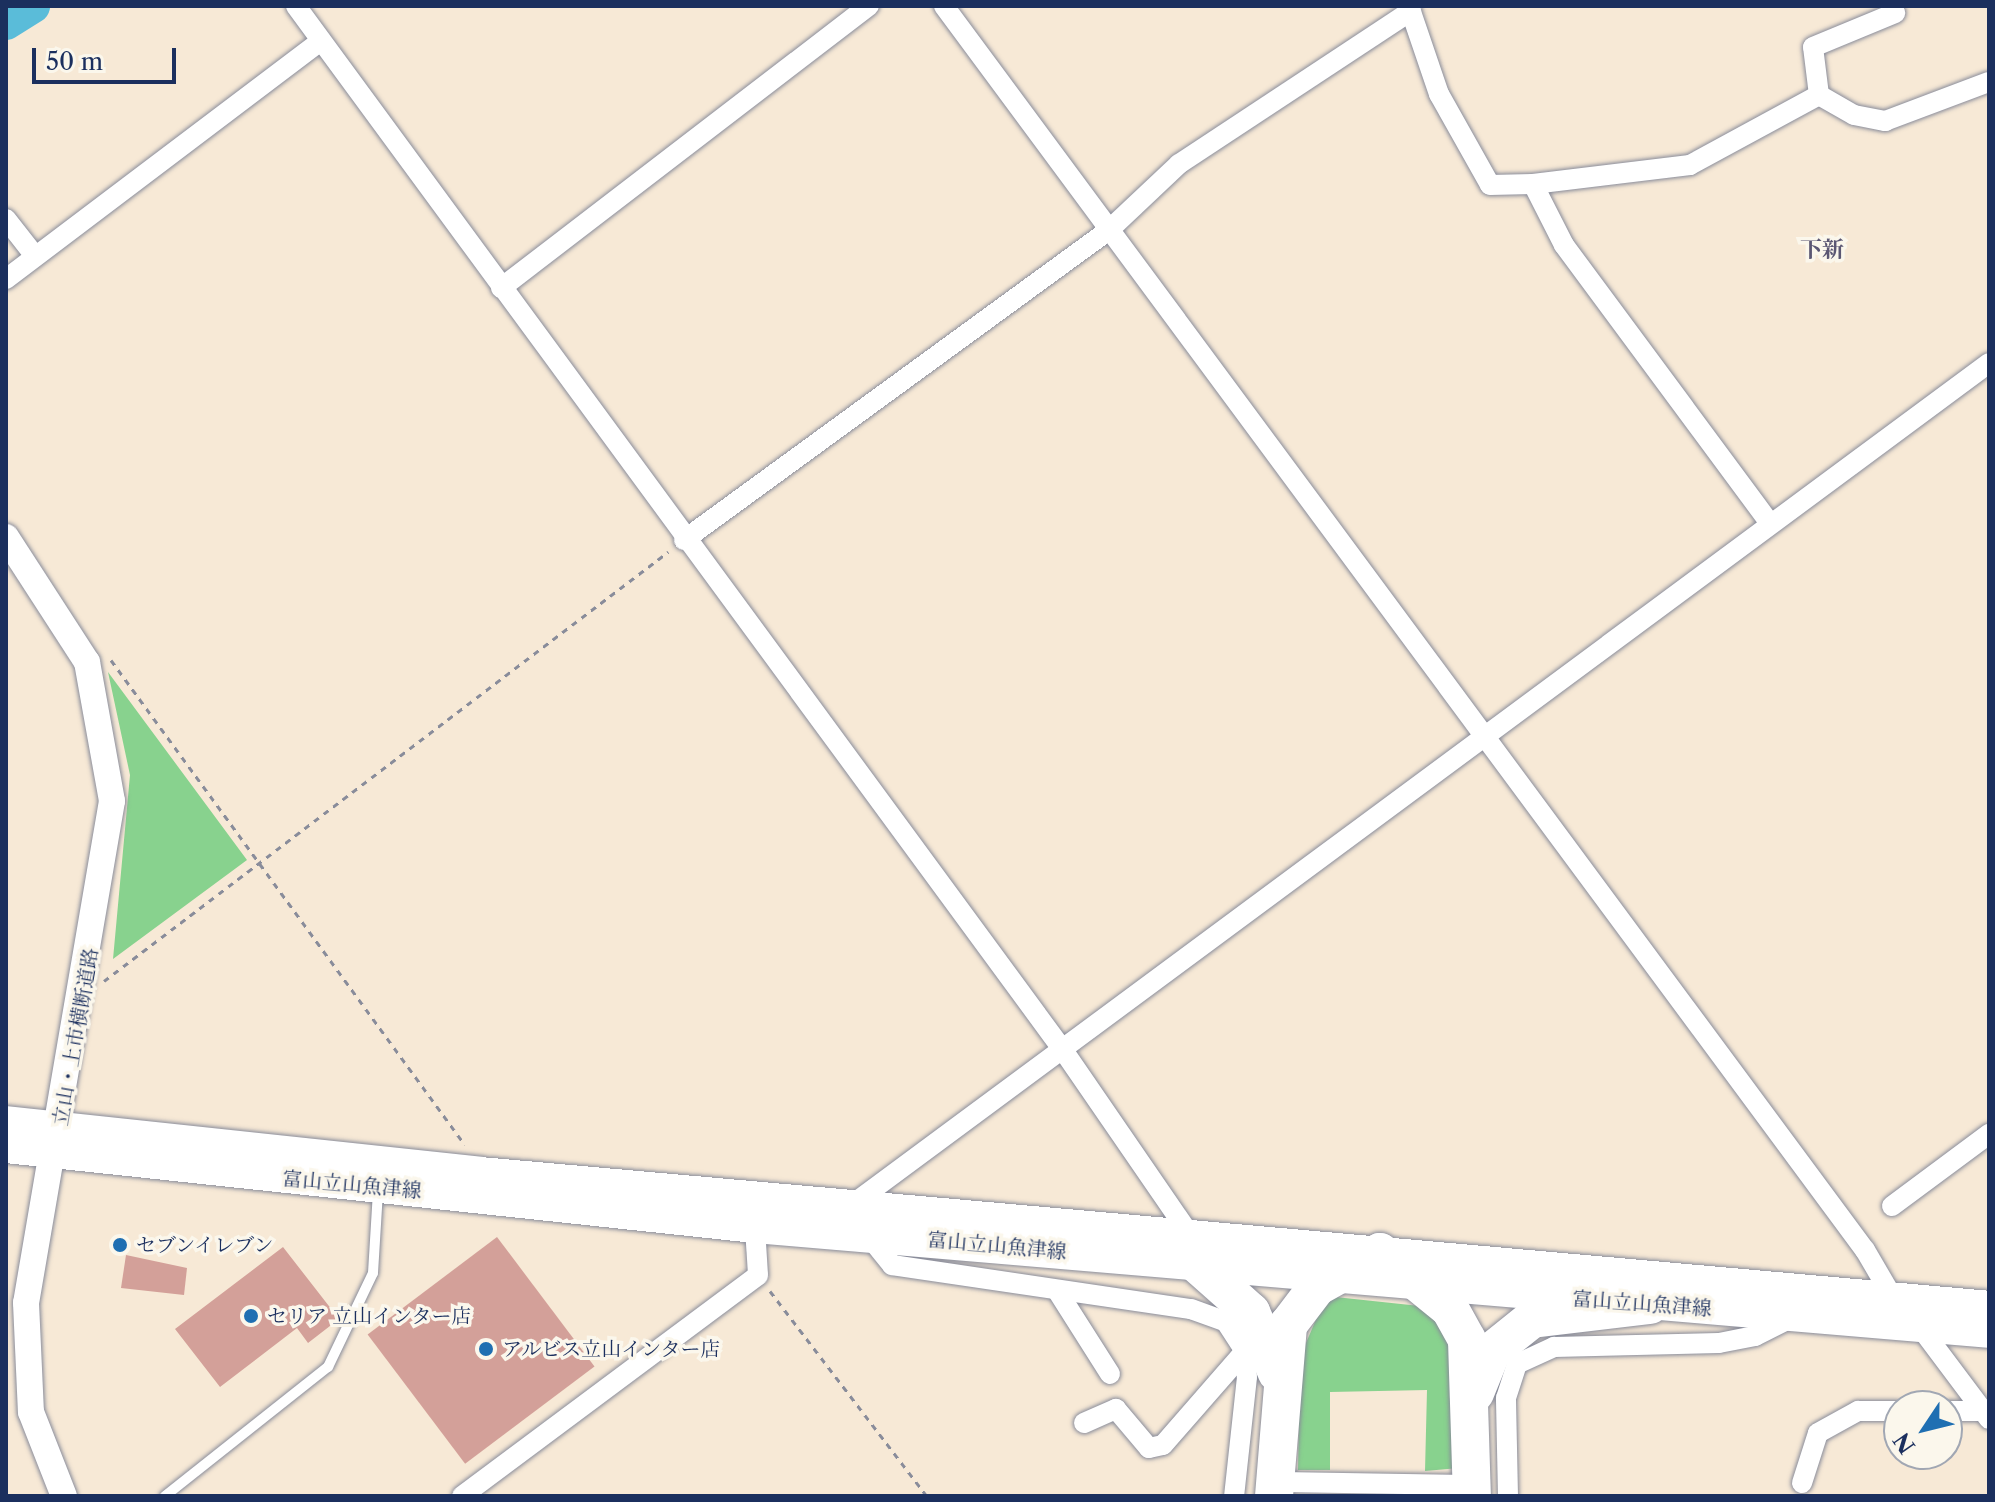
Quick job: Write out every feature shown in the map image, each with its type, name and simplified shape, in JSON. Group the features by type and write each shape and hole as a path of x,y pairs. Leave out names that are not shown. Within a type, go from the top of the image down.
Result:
{"highway":[{"path":"1194,1250 1263,1328 1279,1384"},
{"path":"1275,1489 1279,1384 1296,1309 1334,1278 1380,1252 1461,1323 1474,1400 1472,1490"},
{"path":"1474,1400 1492,1351 1521,1324 1549,1313 1650,1305"}],"main road":[{"name":"富山立山魚津線","path":"6,1122 55,1144 378,1188 755,1227 1194,1250 1380,1252 1989,1307"},
{"name":"富山立山魚津線","path":"6,1147 55,1144 480,1173 853,1204 1194,1250 1334,1278 1989,1332"}],"street":[{"path":"296,6 318,43 1065,1053 1194,1250"},
{"path":"501,288 869,6"},
{"path":"944,6 1865,1250 1893,1298"},
{"path":"684,540 1109,230 1179,164 1410,8 1439,94 1490,185 1533,184 1690,165 1819,95"},
{"path":"1819,95 1813,47 1895,13"},
{"path":"6,279 318,43"},
{"path":"1819,95 1854,115 1885,121 1989,82"},
{"path":"1533,184 1564,245 1769,522"},
{"path":"6,219 35,256"},
{"path":"853,1204 1065,1053 1769,522 1989,363"},
{"path":"6,537 87,662"},
{"name":"立山・上市横断道路","path":"64,1496 19,1412 26,1303 84,996 112,801 87,662"},
{"path":"1892,1206 1989,1134"},
{"path":"462,1496 758,1275 755,1227"},
{"path":"867,1234 892,1265 1058,1292 1191,1309 1226,1322 1245,1351 1246,1427 1234,1496"},
{"path":"1058,1292 1110,1374"},
{"path":"1508,1496 1506,1398 1517,1364 1554,1347 1743,1339 1796,1315"},
{"path":"1920,1327 1986,1415"},
{"path":"1084,1423 1116,1409 1149,1448 1163,1445 1245,1351"},
{"path":"1802,1483 1818,1433 1858,1411 1883,1411"},
{"path":"1963,1413 1986,1415"},
{"path":"1275,1489 1472,1490"}],"lane":[{"path":"165,1496 328,1367 373,1273 378,1188"}],"path":[{"path":"84,996 256,861 684,540"},
{"path":"87,662 109,659 480,1173"},
{"path":"758,1275 927,1496"}],"green space":[{"path":"108,672 247,860 113,959 130,775"},
{"path":"1326,1296 1429,1307 1457,1330 1459,1468 1425,1471 1427,1390 1330,1392 1330,1470 1298,1470 1300,1357"}],"building":[{"path":"497,1237 594,1366 465,1464 368,1334"},
{"path":"283,1247 339,1319 308,1343 297,1328 220,1387 175,1329"},
{"path":"126,1255 187,1268 184,1295 121,1288"}],"waterway":[{"path":"6,23 33,6"}],"place":[{"name":"セブンイレブン","path":"120,1245"},
{"name":"セリア 立山インター店","path":"251,1316"},
{"name":"アルビス立山インター店","path":"486,1349"}],"district":[{"name":"下新","path":"1822,250"}]}
